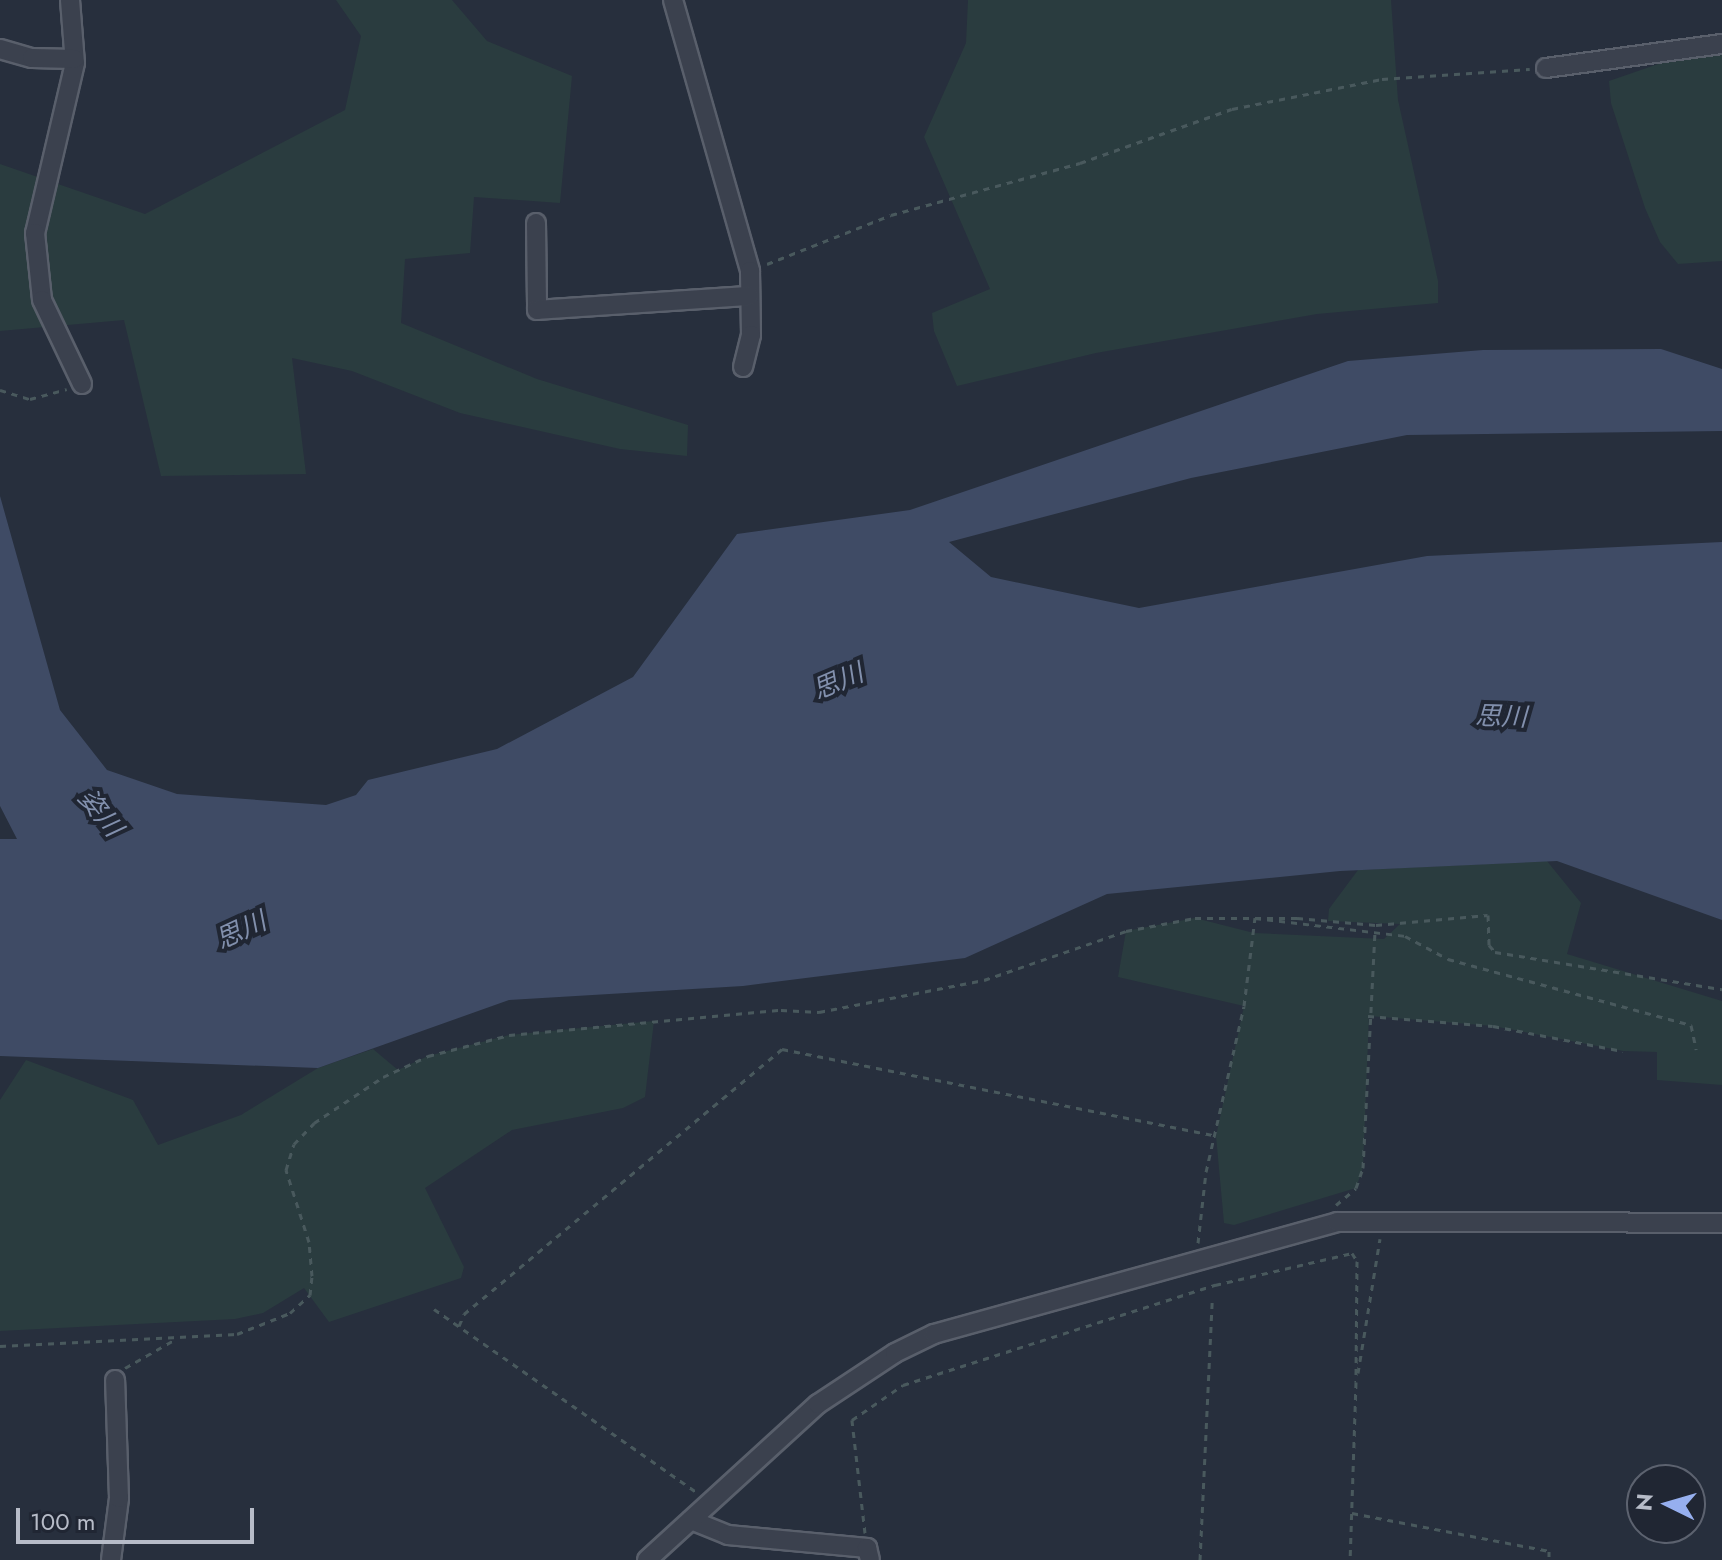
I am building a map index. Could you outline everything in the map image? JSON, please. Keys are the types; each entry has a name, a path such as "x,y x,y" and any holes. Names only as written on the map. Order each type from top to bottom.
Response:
{"street":[{"path":"70,0 74,59 35,233 45,309 82,384"},
{"path":"673,0 750,271 751,335 743,367"},
{"path":"1546,68 1722,44"},
{"path":"0,49 32,58 74,59"},
{"path":"536,223 537,310 750,296"},
{"path":"647,1560 818,1404 895,1353 934,1334 1197,1258 1368,1219 1722,1223"},
{"path":"111,1560 119,1498 115,1380"},
{"path":"691,1520 728,1535 868,1554"}],"path":[{"path":"750,271 891,215 1080,163 1232,109 1382,79 1546,68"},
{"path":"0,390 30,399 82,384"},
{"path":"0,1346 175,1339 259,1328 310,1295 312,1258 286,1170 294,1144 314,1123 383,1077 428,1056 556,1029 781,1010 819,1012 984,980 1160,923 1255,918 1376,925 1488,915 1489,945 1495,952 1722,989"},
{"path":"1255,918 1405,936 1448,959 1691,1025 1696,1049"},
{"path":"1197,1258 1206,1172 1244,1006 1255,918"},
{"path":"1329,1211 1356,1188 1363,1168 1368,1016 1375,934"},
{"path":"1368,1016 1493,1026 1623,1051"},
{"path":"459,1326 464,1314 782,1049 1216,1136"},
{"path":"1356,1382 1382,1248 1368,1219"},
{"path":"868,1554 852,1420 903,1385 1215,1285 1352,1253 1357,1261 1350,1560"},
{"path":"1200,1560 1212,1301"},
{"path":"434,1309 681,1477 709,1504"},
{"path":"115,1380 122,1370 175,1339"},
{"path":"1352,1513 1549,1551 1549,1560"}],"shaded area":[{"path":"336,0 452,0 487,41 572,76 560,203 474,197 470,253 405,259 401,323 537,379 688,425 687,456 620,449 460,413 352,371 292,358 306,474 161,476 124,320 0,331 0,164 145,214 345,110 361,36"},
{"path":"968,0 1391,0 1398,100 1438,281 1438,303 1317,314 1096,353 957,386 934,331 932,313 990,289 924,137 966,43"},
{"path":"1722,42 1722,261 1678,264 1660,242 1645,208 1611,103 1609,81"},
{"path":"1547,861 1581,903 1567,954 1722,1001 1722,1085 1657,1080 1657,1052 1623,1051 1493,1026 1369,1016 1363,1168 1356,1188 1234,1225 1224,1223 1216,1136 1244,1006 1118,977 1126,931 1195,918 1254,933 1384,939 1400,924 1328,921 1329,909 1358,870"},
{"path":"654,1021 645,1097 623,1108 512,1130 425,1188 464,1267 461,1278 329,1322 304,1288 263,1313 235,1319 0,1331 0,1100 26,1060 133,1100 158,1145 241,1115 318,1068 373,1049 398,1070 428,1056 509,1035"}],"water":[{"path":"1661,349 1722,369 1722,431 1407,435 1191,478 949,542 991,577 1139,608 1427,556 1722,542 1722,920 1557,861 1340,871 1107,894 965,958 743,986 509,1000 318,1068 0,1056 0,839 17,839 0,806 0,496 60,710 107,770 177,794 326,805 356,795 368,780 497,749 633,677 737,534 910,510 1348,361 1483,350"}],"water label":[{"name":"思川","path":"838,682"},
{"name":"思川","path":"1501,717"},
{"name":"姿川","path":"100,813"},
{"name":"思川","path":"241,931"}]}
